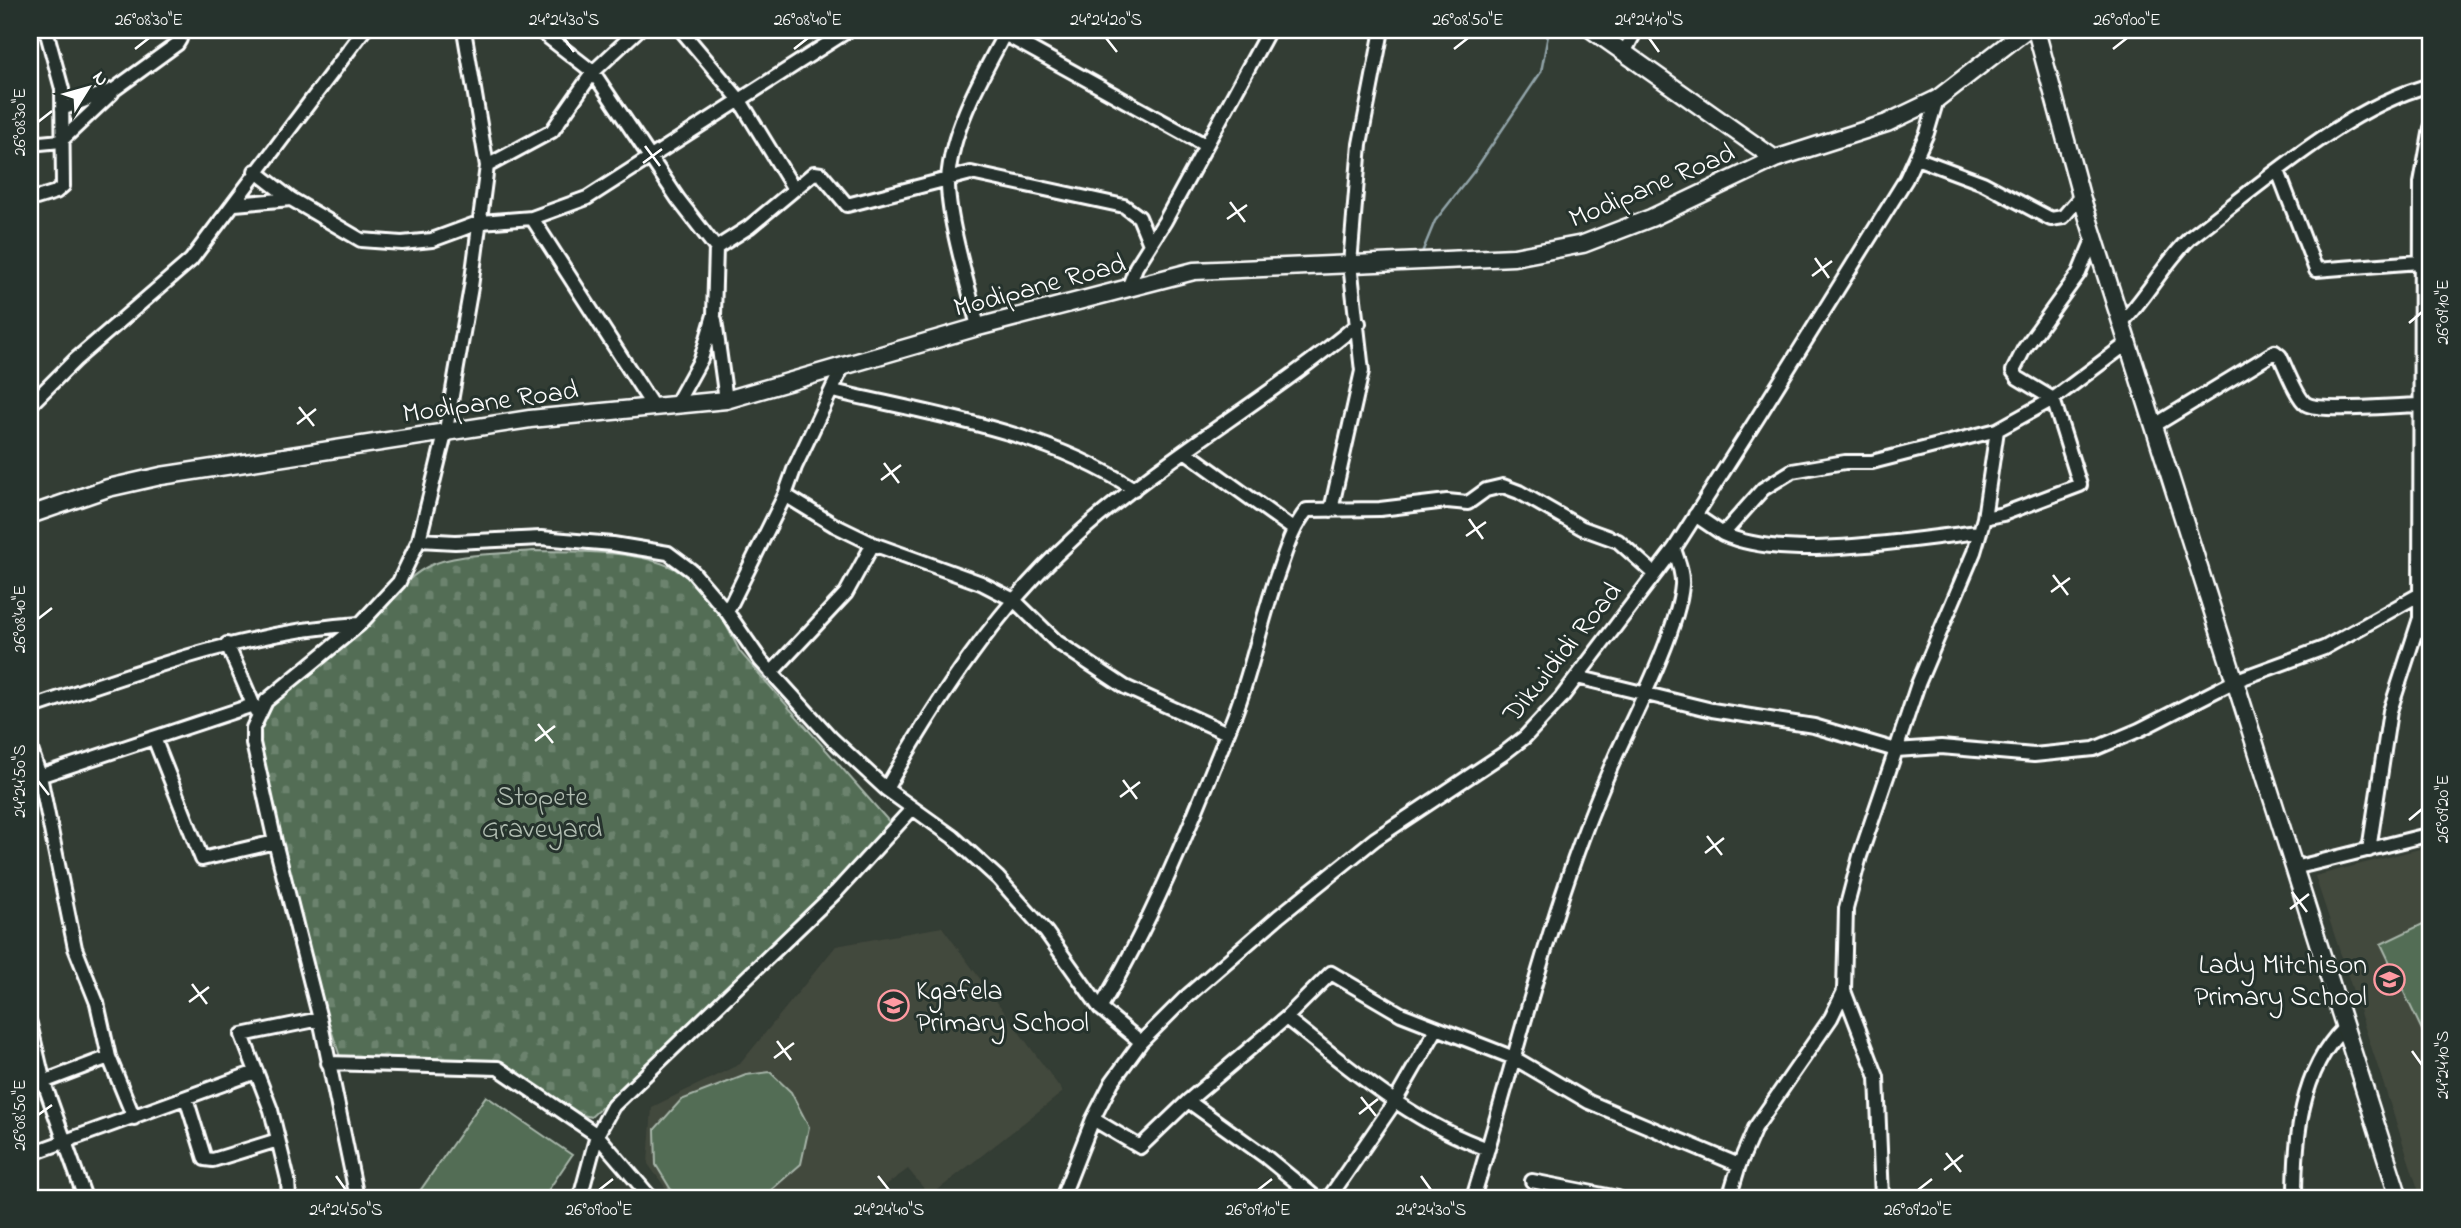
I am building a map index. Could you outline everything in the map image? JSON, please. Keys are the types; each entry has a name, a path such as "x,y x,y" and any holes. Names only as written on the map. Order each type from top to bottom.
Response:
{"main road":[{"path":"1592,30 1775,159"},
{"name":"Modipane Road","path":"30,515 108,488 161,476 446,430 726,400 978,327 1129,286 1212,268 1514,257 1583,244 1651,218 1775,159 1887,123 1937,99 2026,30"},
{"path":"2036,30 2081,196 2237,680 2399,1198"}],"street":[{"path":"30,30 47,30 62,89 61,190 30,200"},
{"path":"30,144 61,141 116,89 177,44 180,39 177,30"},
{"path":"30,405 75,359 191,260 234,204 255,171 364,30"},
{"path":"35,778 154,738 255,709 360,624 399,582 419,540 446,430 481,222 487,166 464,30"},
{"path":"539,30 593,72 678,199 716,247 715,315 726,400"},
{"path":"487,166 552,131 593,72 638,30"},
{"path":"681,30 740,99 794,189"},
{"path":"255,171 291,200 361,240 402,243 432,240 481,222 532,218 587,198 849,30"},
{"path":"1129,286 1150,243 1269,30"},
{"path":"1331,510 1361,386 1359,323 1350,264 1360,144 1382,30"},
{"path":"1624,53 1636,30"},
{"path":"978,327 949,200 948,178 964,115 1000,32 1205,145"},
{"path":"2122,322 2146,298 2176,251 2278,171 2382,101 2431,85"},
{"path":"62,109 116,89"},
{"name":"Dikwididi Road","path":"1062,1198 1093,1119 1112,1082 1140,1042 1278,917 1365,847 1525,737 1577,677 1674,549 1916,158 1937,99"},
{"path":"2369,850 2390,711 2419,625 2426,592 2418,535 2424,402 2419,262 2421,183 2431,128"},
{"path":"1916,158 1983,183 2051,219 2063,217 2081,196"},
{"path":"2278,171 2316,270 2419,262"},
{"path":"716,247 748,227 814,173 821,174 847,205 971,173 1124,206 1139,217 1150,243"},
{"path":"234,204 291,200"},
{"path":"532,218 654,408"},
{"path":"1984,517 2003,514 2080,485 2053,399 2018,378 2014,366 2079,273 2094,237"},
{"path":"675,407 701,359 715,315"},
{"path":"887,789 927,717 1014,600 1076,536 1134,489 1359,323"},
{"path":"1723,534 1763,489 1792,471 1844,462 1872,462 1997,430 2053,399 2129,342"},
{"path":"2155,425 2275,352 2280,356 2302,400 2309,405 2344,408 2424,402"},
{"path":"727,612 785,495 795,467 842,368"},
{"path":"833,391 928,412 1054,448 1091,464 1134,489"},
{"path":"1882,1198 1877,1077 1844,991 1846,909 1860,856 1918,684 1980,532 1997,430"},
{"path":"1186,452 1293,529"},
{"path":"1100,1008 1159,896 1227,733 1293,529 1307,510 1380,509 1447,501 1468,503 1486,490 1503,486 1519,492 1581,528 1610,536 1655,574"},
{"path":"785,495 873,544 970,578 1014,600 1057,642 1113,680 1227,733"},
{"path":"1695,515 1723,534 1758,545 1830,547 1980,532"},
{"path":"419,540 455,542 541,538 613,544 668,554 692,572 727,612 771,673 831,738 887,789 953,836 998,878 1046,932 1100,1008 1140,1042"},
{"path":"771,673 846,593 873,544"},
{"path":"1473,1198 1514,1058 1530,992 1578,844 1592,805 1644,695 1678,607 1682,586 1674,549"},
{"path":"1577,677 1712,710 1814,726 1896,750 1941,747 2034,755 2094,749 2139,730 2237,680 2324,649 2426,592"},
{"path":"30,708 227,644 307,628 360,624"},
{"path":"2419,625 2431,640"},
{"path":"227,644 255,709 253,743 320,1018 357,1198"},
{"path":"154,738 202,859 275,842"},
{"path":"30,747 75,948 97,1003 109,1057 134,1118"},
{"path":"580,1198 597,1135 612,1106 827,900 912,808"},
{"path":"2294,868 2431,834"},
{"path":"1093,1119 1139,1147 1188,1101 1286,1018 1331,973 1436,1030 1514,1058 1589,1102 1739,1165"},
{"path":"1729,1198 1739,1165 1769,1104 1831,1018 1844,991"},
{"path":"289,1198 288,1180 278,1140 242,1035 320,1018"},
{"path":"1286,1018 1394,1103 1441,1131 1488,1149"},
{"path":"30,1024 44,1083 85,1198"},
{"path":"2295,1198 2297,1140 2311,1083 2327,1045 2344,1028"},
{"path":"1329,1198 1394,1103 1436,1030"},
{"path":"30,1087 109,1057"},
{"path":"328,1063 498,1068 597,1135 651,1198"},
{"path":"30,1154 256,1072"},
{"path":"186,1098 205,1159 213,1160 278,1140"},
{"path":"1188,1101 1266,1157 1316,1198"},
{"path":"1532,1181 1618,1198"},
{"path":"1030,1198 1039,1198"}],"shaded area":[{"name":"Lady Mitchison Primary School","path":"2431,846 2431,1198 2421,1198 2315,876"},
{"name":"Kgafela Primary School","path":"942,927 1063,1092 930,1196 908,1169 868,1198 673,1198 648,1164 652,1107 740,1064 836,946"}],"green space":[{"name":"Stopete Graveyard","path":"533,551 633,556 653,560 687,576 711,601 740,652 892,825 685,1031 591,1117 570,1112 494,1063 341,1060 307,955 256,733 262,718 284,691 354,637 416,574 450,559"},
{"path":"2431,920 2431,1049 2381,944"},
{"path":"770,1072 791,1092 809,1127 801,1164 762,1198 676,1198 656,1165 655,1129 681,1100 746,1075"},
{"path":"486,1096 572,1155 543,1198 415,1198"}],"waterway":[{"path":"1421,255 1435,221 1475,170 1541,72 1549,30"}],"place":[{"name":"Lady Mitchison Primary School","path":"2390,979"},
{"name":"Kgafela Primary School","path":"893,1005"}]}
